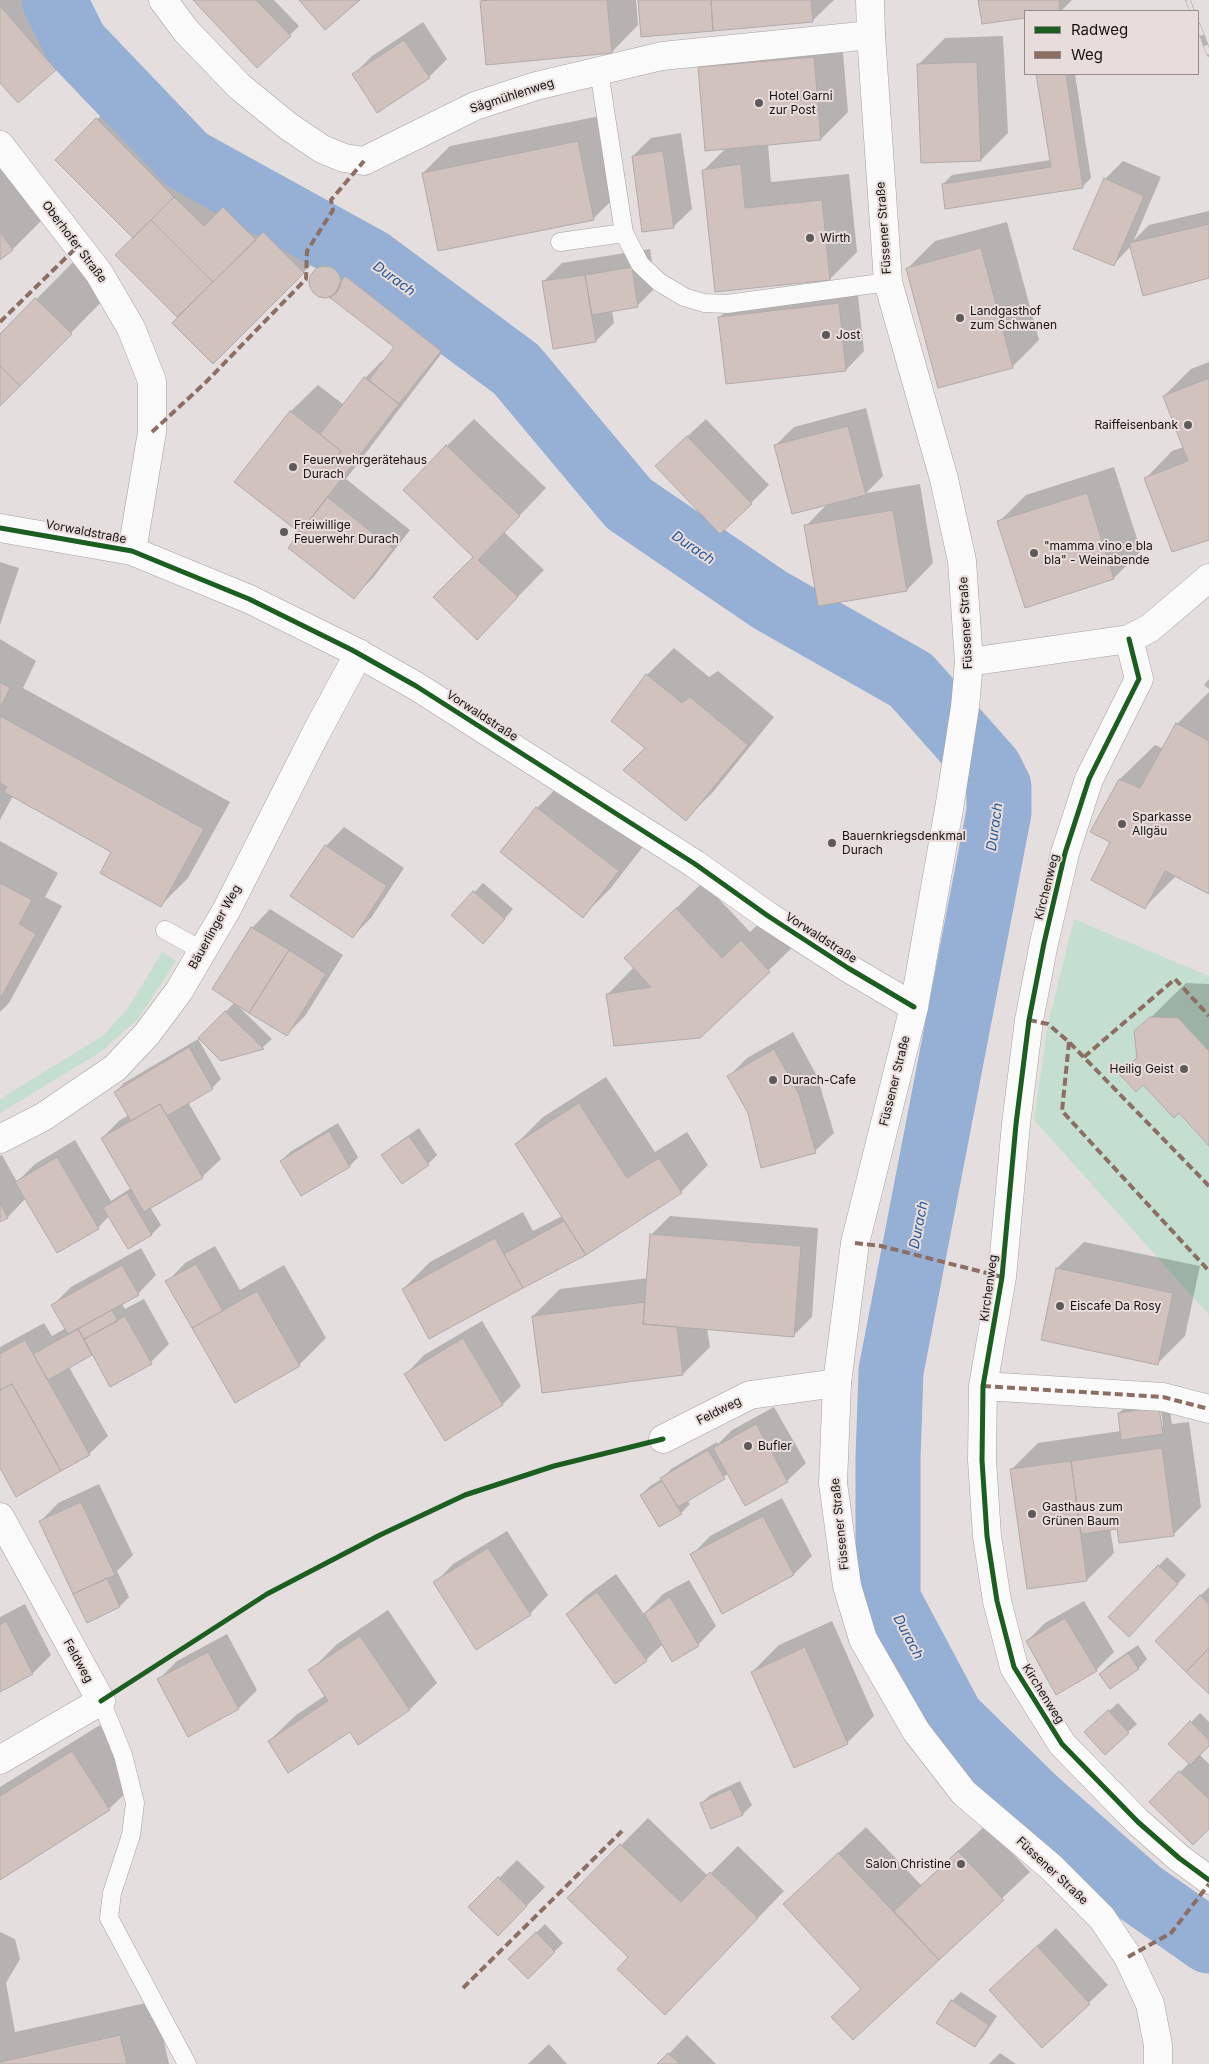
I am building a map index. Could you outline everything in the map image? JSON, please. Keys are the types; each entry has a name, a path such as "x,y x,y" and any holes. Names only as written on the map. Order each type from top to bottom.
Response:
{"street":[{"name":"Sägmühlenweg","path":"163,0 186,31 240,87 315,144 344,158 364,161 475,106 536,86 662,56 871,35"},
{"name":"Füssener Straße","path":"870,0 888,282 944,479 962,561 969,662 965,707 914,1006 855,1242 837,1383 833,1483 847,1586 863,1639 916,1731 964,1793 1051,1867 1102,1918 1128,1957 1150,2004 1158,2044 1158,2064"},
{"name":"Oberhofer Straße","path":"0,145 99,273 131,328 152,380 152,432 132,551"},
{"name":"Vorwaldstraße","path":"0,528 132,551 249,599 359,653 433,696 695,864 768,916 848,968 914,1006"},
{"path":"969,662 1129,639 1150,628 1208,582"},
{"name":"Kirchenweg","path":"1129,639 1139,679 1089,779 1065,853 1044,943 1027,1039 1016,1124 1002,1277 983,1386 982,1460 987,1536 997,1601 1014,1666 1062,1744 1138,1822 1179,1858 1209,1880"},
{"name":"Bäuerlinger Weg","path":"0,1139 43,1117 115,1068 147,1034 179,991 227,909 316,733 359,653"},
{"name":"Feldweg","path":"663,1439 750,1395 837,1383"},
{"path":"983,1386 1163,1397 1209,1409"},
{"name":"Feldweg","path":"0,1518 101,1701"},
{"path":"0,1760 101,1701"}],"lane":[{"path":"599,71 624,233 640,264 659,282 684,298 727,304 888,282"},
{"path":"560,242 624,233"},
{"path":"165,930 203,951"},
{"path":"101,1701 123,1755 135,1803 131,1835 112,1893 109,1918 187,2064"}],"green space":[{"path":"1074,919 1209,976 1209,1051 1178,1018 1150,1017 1134,1031 1137,1058 1119,1074 1135,1092 1143,1085 1173,1117 1179,1113 1209,1146 1209,1315 1034,1120 1048,1024"},
{"path":"162,952 176,961 138,1019 102,1051 0,1113 0,1099 104,1035 128,1008"}],"building":[{"path":"193,0 256,0 291,36 257,68"},
{"path":"299,0 360,0 325,30"},
{"path":"607,0 612,53 486,65 480,1"},
{"path":"638,0 711,0 713,31 641,37"},
{"path":"711,0 811,0 813,22 713,31"},
{"path":"978,0 1059,0 1060,10 1024,10 1024,18 982,24"},
{"path":"0,6 56,70 18,103 0,83"},
{"path":"404,40 430,78 377,113 352,74"},
{"path":"814,57 821,140 705,151 698,67"},
{"path":"977,62 981,161 921,163 917,64"},
{"path":"1036,75 1066,75 1083,188 945,209 942,184 1051,167"},
{"path":"96,118 174,197 133,238 55,160"},
{"path":"578,141 594,220 438,251 422,173"},
{"path":"663,151 674,228 642,232 632,156"},
{"path":"741,164 745,208 822,200 830,280 715,292 702,170"},
{"path":"1104,178 1144,196 1114,266 1073,249"},
{"path":"174,197 204,226 223,207 256,240 213,282 151,220"},
{"path":"151,220 213,282 177,317 115,255"},
{"path":"1209,224 1209,278 1143,296 1129,243"},
{"path":"0,232 13,250 0,260"},
{"path":"263,232 304,273 213,364 172,323"},
{"name":"Landgasthof zum Schwanen","path":"981,248 1013,368 938,388 906,268"},
{"path":"325,266 336,271 341,282 336,293 325,298 314,293 309,282 314,271"},
{"path":"632,267 638,307 592,315 585,275"},
{"path":"585,275 596,342 553,349 542,281"},
{"path":"345,276 441,351 399,404 369,380 394,347 329,297 336,292"},
{"path":"35,298 72,334 20,386 0,366 0,334"},
{"path":"839,303 846,371 726,384 718,317"},
{"path":"0,366 20,386 0,406"},
{"path":"364,377 399,404 346,473 333,462 341,451 320,434"},
{"path":"1209,378 1209,540 1172,552 1144,478 1188,461 1163,396"},
{"name":"Feuerwehrgerätehaus Durach","path":"290,411 341,451 333,462 346,473 300,533 234,482"},
{"path":"848,426 866,495 792,514 774,445"},
{"path":"687,436 752,504 720,534 655,466"},
{"path":"446,445 520,516 478,560 518,597 477,640 433,597 473,557 403,490"},
{"path":"1087,493 1114,579 1025,608 997,521"},
{"name":"Feuerwehrgerätehaus Durach","path":"327,497 393,549 354,599 288,548"},
{"path":"893,510 907,591 818,606 804,525"},
{"path":"646,674 682,703 690,697 748,745 686,821 623,770 645,748 611,721"},
{"path":"0,682 10,688 0,708"},
{"path":"0,716 204,829 161,907 100,873 111,852 4,792 7,787 0,783"},
{"path":"1176,723 1209,741 1209,894 1165,871 1145,909 1091,880 1110,842 1090,832 1119,779 1140,788"},
{"path":"536,807 619,871 583,918 500,852"},
{"path":"325,845 387,886 353,938 290,896"},
{"path":"0,883 32,900 19,924 36,934 0,999"},
{"path":"473,891 505,919 483,944 451,915"},
{"path":"676,908 722,958 741,940 770,972 700,1038 614,1046 606,994 651,987 624,958"},
{"path":"251,927 289,950 249,1013 212,989"},
{"path":"289,950 326,974 287,1036 249,1013"},
{"path":"225,1011 264,1049 221,1061 198,1038"},
{"path":"1150,1017 1178,1018 1209,1051 1209,1146 1179,1113 1174,1118 1143,1085 1136,1092 1119,1074 1137,1058 1134,1031"},
{"path":"189,1047 213,1089 167,1116 160,1104 131,1121 114,1092"},
{"path":"774,1049 799,1094 816,1153 761,1168 748,1113 727,1076"},
{"path":"579,1103 627,1178 659,1158 682,1193 586,1255 515,1144"},
{"path":"160,1104 203,1178 144,1212 101,1138"},
{"path":"329,1131 350,1167 301,1196 280,1161"},
{"path":"409,1136 429,1165 402,1184 381,1155"},
{"path":"57,1157 99,1229 57,1253 15,1182"},
{"path":"127,1193 152,1235 128,1249 103,1208"},
{"path":"0,1203 8,1218 0,1222"},
{"path":"564,1221 586,1255 523,1288 504,1254"},
{"path":"650,1234 801,1246 794,1337 643,1324"},
{"path":"495,1238 523,1288 429,1339 402,1289"},
{"path":"196,1264 223,1311 192,1328 165,1281"},
{"path":"122,1265 139,1295 68,1334 51,1305"},
{"path":"1056,1268 1173,1293 1158,1365 1041,1340"},
{"path":"257,1291 300,1366 235,1403 192,1328"},
{"path":"645,1302 643,1324 677,1327 683,1375 542,1393 532,1316"},
{"path":"112,1310 118,1321 84,1339 78,1329"},
{"path":"125,1316 152,1364 110,1387 84,1339"},
{"path":"78,1329 92,1355 48,1380 33,1354"},
{"path":"463,1338 503,1405 445,1441 404,1374"},
{"path":"25,1340 90,1455 61,1471 12,1384 0,1390 0,1354"},
{"path":"12,1384 61,1471 16,1497 0,1468 0,1390"},
{"path":"1159,1407 1163,1434 1121,1440 1118,1413"},
{"path":"756,1424 788,1482 745,1506 713,1448"},
{"path":"1162,1448 1174,1536 1119,1543 1117,1529 1081,1534 1071,1461"},
{"path":"708,1450 725,1479 678,1507 660,1478"},
{"path":"1071,1461 1087,1581 1027,1589 1010,1469"},
{"path":"662,1481 682,1514 659,1527 640,1495"},
{"path":"81,1502 115,1575 73,1594 39,1521"},
{"path":"763,1516 794,1575 722,1614 690,1554"},
{"path":"488,1548 531,1615 476,1650 433,1582"},
{"path":"1158,1565 1178,1584 1129,1637 1108,1617"},
{"path":"107,1578 120,1607 87,1623 73,1594"},
{"path":"597,1592 647,1661 615,1684 566,1614"},
{"path":"1200,1595 1209,1604 1209,1648 1186,1672 1155,1641"},
{"path":"670,1597 699,1646 672,1662 644,1613"},
{"path":"1065,1618 1097,1671 1056,1695 1026,1641"},
{"path":"6,1621 33,1674 0,1692 0,1625"},
{"path":"360,1636 410,1710 358,1745 350,1732 288,1773 268,1741 328,1701 308,1670"},
{"path":"805,1647 848,1744 794,1768 751,1672"},
{"path":"1209,1648 1209,1694 1186,1672"},
{"path":"208,1652 239,1709 188,1737 157,1679"},
{"path":"1128,1653 1139,1669 1110,1689 1099,1674"},
{"path":"1108,1710 1129,1733 1105,1755 1084,1732"},
{"path":"1190,1721 1209,1740 1209,1746 1190,1765 1168,1744"},
{"path":"72,1751 110,1810 0,1880 0,1796"},
{"path":"1179,1771 1209,1799 1209,1829 1193,1845 1149,1802"},
{"path":"731,1789 743,1815 711,1829 700,1803"},
{"path":"620,1844 681,1902 710,1872 758,1918 665,2015 617,1969 628,1957 567,1898"},
{"path":"958,1851 1004,1900 939,1960 894,1911"},
{"path":"838,1853 939,1960 853,2040 831,2017 861,1989 783,1904"},
{"path":"498,1877 527,1906 498,1936 468,1907"},
{"path":"536,1932 555,1952 528,1979 508,1959"},
{"path":"1037,1946 1090,2004 1042,2048 989,1990"},
{"path":"951,2000 989,2025 975,2047 936,2023"},
{"path":"120,2035 127,2064 0,2064 0,2062"},
{"path":"668,2053 680,2064 657,2064"}],"waterway":[{"name":"Durach","path":"54,0 76,44 187,160 370,261 516,369 629,504 770,600 911,680 990,769 999,787 999,812 891,1371 888,1459 888,1599 952,1719 1038,1803 1139,1892 1209,1941"}],"railway":[{"path":"1188,0 1192,10"},
{"path":"1199,28 1209,54"}],"marked path":[{"path":"152,432 205,383 306,279 307,251 333,210 331,200 364,161"},
{"path":"0,322 78,246"},
{"path":"1084,1057 1175,979 1209,1016"},
{"path":"1029,1020 1048,1024 1069,1042 1209,1186"},
{"path":"1069,1042 1062,1111 1209,1271"},
{"path":"855,1243 881,1246 1002,1277"},
{"path":"983,1386 1163,1397 1209,1409"},
{"path":"463,1988 622,1831"},
{"path":"1128,1957 1171,1933 1209,1884"}],"cycle path":[{"path":"0,528 132,551 249,599 352,650 416,686 695,864 768,916 848,968 914,1007"},
{"path":"1129,639 1139,679 1089,779 1065,853 1044,943 1029,1020 1016,1124 1002,1277 983,1386 982,1460 987,1536 997,1601 1014,1667 1062,1744 1138,1822 1179,1858 1209,1880"},
{"path":"101,1701 267,1594 380,1535 465,1495 554,1466 663,1439"}],"place":[{"name":"Hotel Garni zur Post","path":"759,103"},
{"name":"Wirth","path":"810,238"},
{"name":"Landgasthof zum Schwanen","path":"960,318"},
{"name":"Jost","path":"826,335"},
{"name":"Raiffeisenbank","path":"1188,425"},
{"name":"Feuerwehrgerätehaus Durach","path":"293,467"},
{"name":"Freiwillige Feuerwehr Durach","path":"284,532"},
{"name":"\"mamma vino e bla bla\" - Weinabende","path":"1034,553"},
{"name":"Sparkasse Allgäu","path":"1122,824"},
{"name":"Bauernkriegsdenkmal Durach","path":"832,843"},
{"name":"Heilig Geist","path":"1184,1069"},
{"name":"Durach-Cafe","path":"773,1080"},
{"name":"Eiscafe Da Rosy","path":"1060,1306"},
{"name":"Bufler","path":"748,1446"},
{"name":"Gasthaus zum Grünen Baum","path":"1032,1514"},
{"name":"Salon Christine","path":"961,1864"}]}
